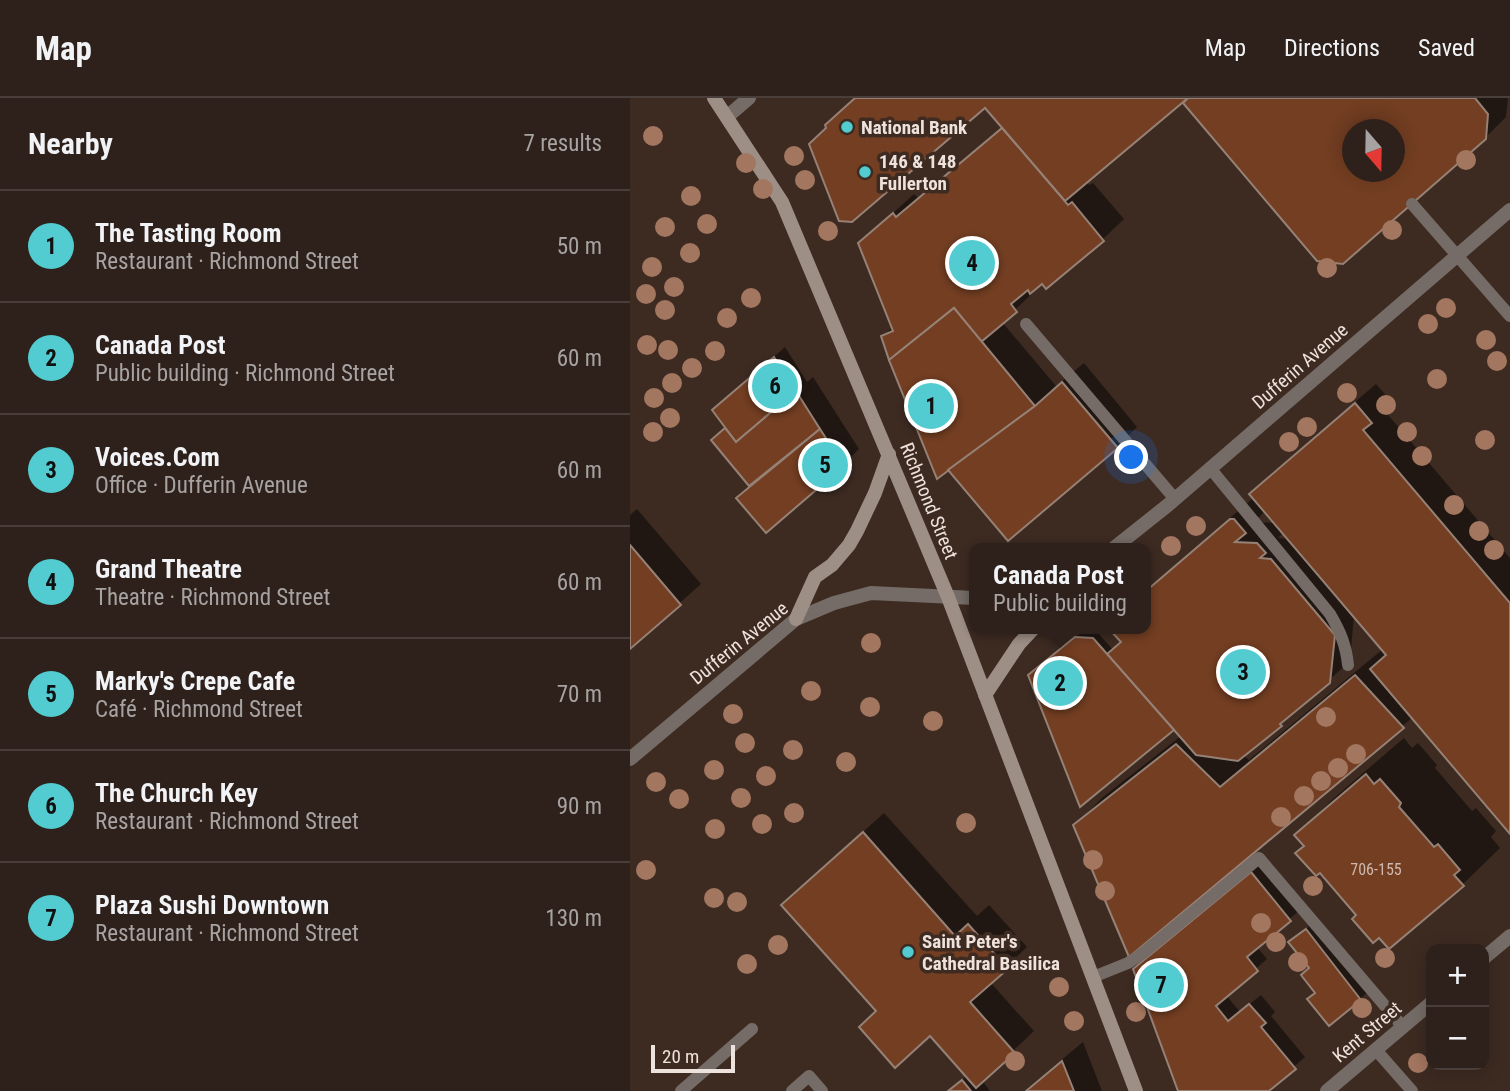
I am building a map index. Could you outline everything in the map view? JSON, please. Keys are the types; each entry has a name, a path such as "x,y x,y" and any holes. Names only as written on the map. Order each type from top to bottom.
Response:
{"main road":[{"name":"Richmond Street","path":"714,98 782,202 948,597 1136,1091"},
{"path":"796,619 815,577 832,565 849,545 875,493 889,454"},
{"path":"985,695 1028,634"}],"street":[{"path":"728,116 749,98"},
{"name":"Dufferin Avenue","path":"1120,543 1175,499 1510,210"},
{"name":"Dufferin Avenue","path":"630,759 796,619 834,603 870,593 969,598"},
{"path":"1489,954 1510,936"},
{"name":"Kent Street","path":"1327,1091 1426,1007"}],"lane":[{"path":"1412,204 1510,316"},
{"path":"1026,324 1175,499"},
{"path":"1210,468 1330,614 1346,647 1348,665"},
{"path":"1093,977 1128,963 1143,953 1259,858 1403,1027"},
{"path":"681,1091 752,1029"},
{"path":"1376,1050 1412,1091"},
{"path":"792,1091 809,1076 822,1091"}],"building":[{"name":"146 & 148 Fullerton","path":"855,98 1188,98 1065,201 985,108 852,222 839,221 809,144 826,128 825,125"},
{"path":"1188,98 1475,98 1488,114 1486,139 1343,264 1317,261 1183,103"},
{"path":"1002,128 1068,205 1072,202 1104,241 1046,289 1042,284 1030,294 1028,290 1011,304 1017,312 981,342 954,308 889,360 881,336 893,331 858,243 893,213 896,217"},
{"path":"954,308 1035,406 937,479 889,360"},
{"path":"774,357 796,391 736,442 712,410"},
{"path":"1062,382 1118,448 1008,541 948,470 1035,406"},
{"path":"796,391 820,429 749,486 711,440 725,428 736,442"},
{"path":"1355,403 1372,423 1363,430 1510,603 1510,834 1370,669 1386,655 1249,494"},
{"path":"820,429 844,466 766,533 736,498"},
{"path":"1230,519 1234,519 1246,533 1235,542 1257,543 1266,553 1260,558 1271,559 1335,635 1330,683 1238,761 1196,755 1107,654 1121,642 1114,634 1151,634 1151,587"},
{"path":"630,545 681,605 630,649"},
{"path":"1075,637 1093,638 1174,730 1080,807 1028,675"},
{"path":"1355,675 1404,728 1129,957 1073,825 1176,744 1220,787"},
{"path":"1366,774 1374,784 1380,779 1401,803 1399,807 1434,847 1438,844 1460,870 1454,875 1464,886 1389,949 1379,938 1373,943 1352,919 1356,915 1320,873 1316,876 1295,853 1304,846 1294,835"},
{"name":"Saint Peter's Cathedral Basilica","path":"863,832 955,936 968,924 1008,969 970,1002 1015,1053 976,1088 930,1036 895,1068 859,1027 876,1011 781,905"},
{"path":"1251,872 1291,921 1247,957 1258,971 1216,1006 1228,1021 1249,1004 1266,1023 1261,1027 1296,1069 1269,1091 1178,1091 1133,969"},
{"path":"1306,929 1361,1000 1329,1026 1307,999 1315,993 1301,975 1309,968 1288,942"},
{"path":"1062,1061 1074,1091 1026,1091"},
{"path":"962,1080 971,1091 948,1091"}],"place":[{"name":"National Bank","path":"847,127"},
{"name":"146 & 148 Fullerton","path":"865,172"},
{"name":"Grand Theatre","path":"972,263"},
{"name":"The Church Key","path":"775,386"},
{"name":"The Tasting Room","path":"931,406"},
{"name":"Marky's Crepe Cafe","path":"825,465"},
{"name":"Voices.Com","path":"1243,672"},
{"name":"Canada Post","path":"1060,683"},
{"name":"Saint Peter's Cathedral Basilica","path":"908,952"},
{"name":"Plaza Sushi Downtown","path":"1161,985"}]}
